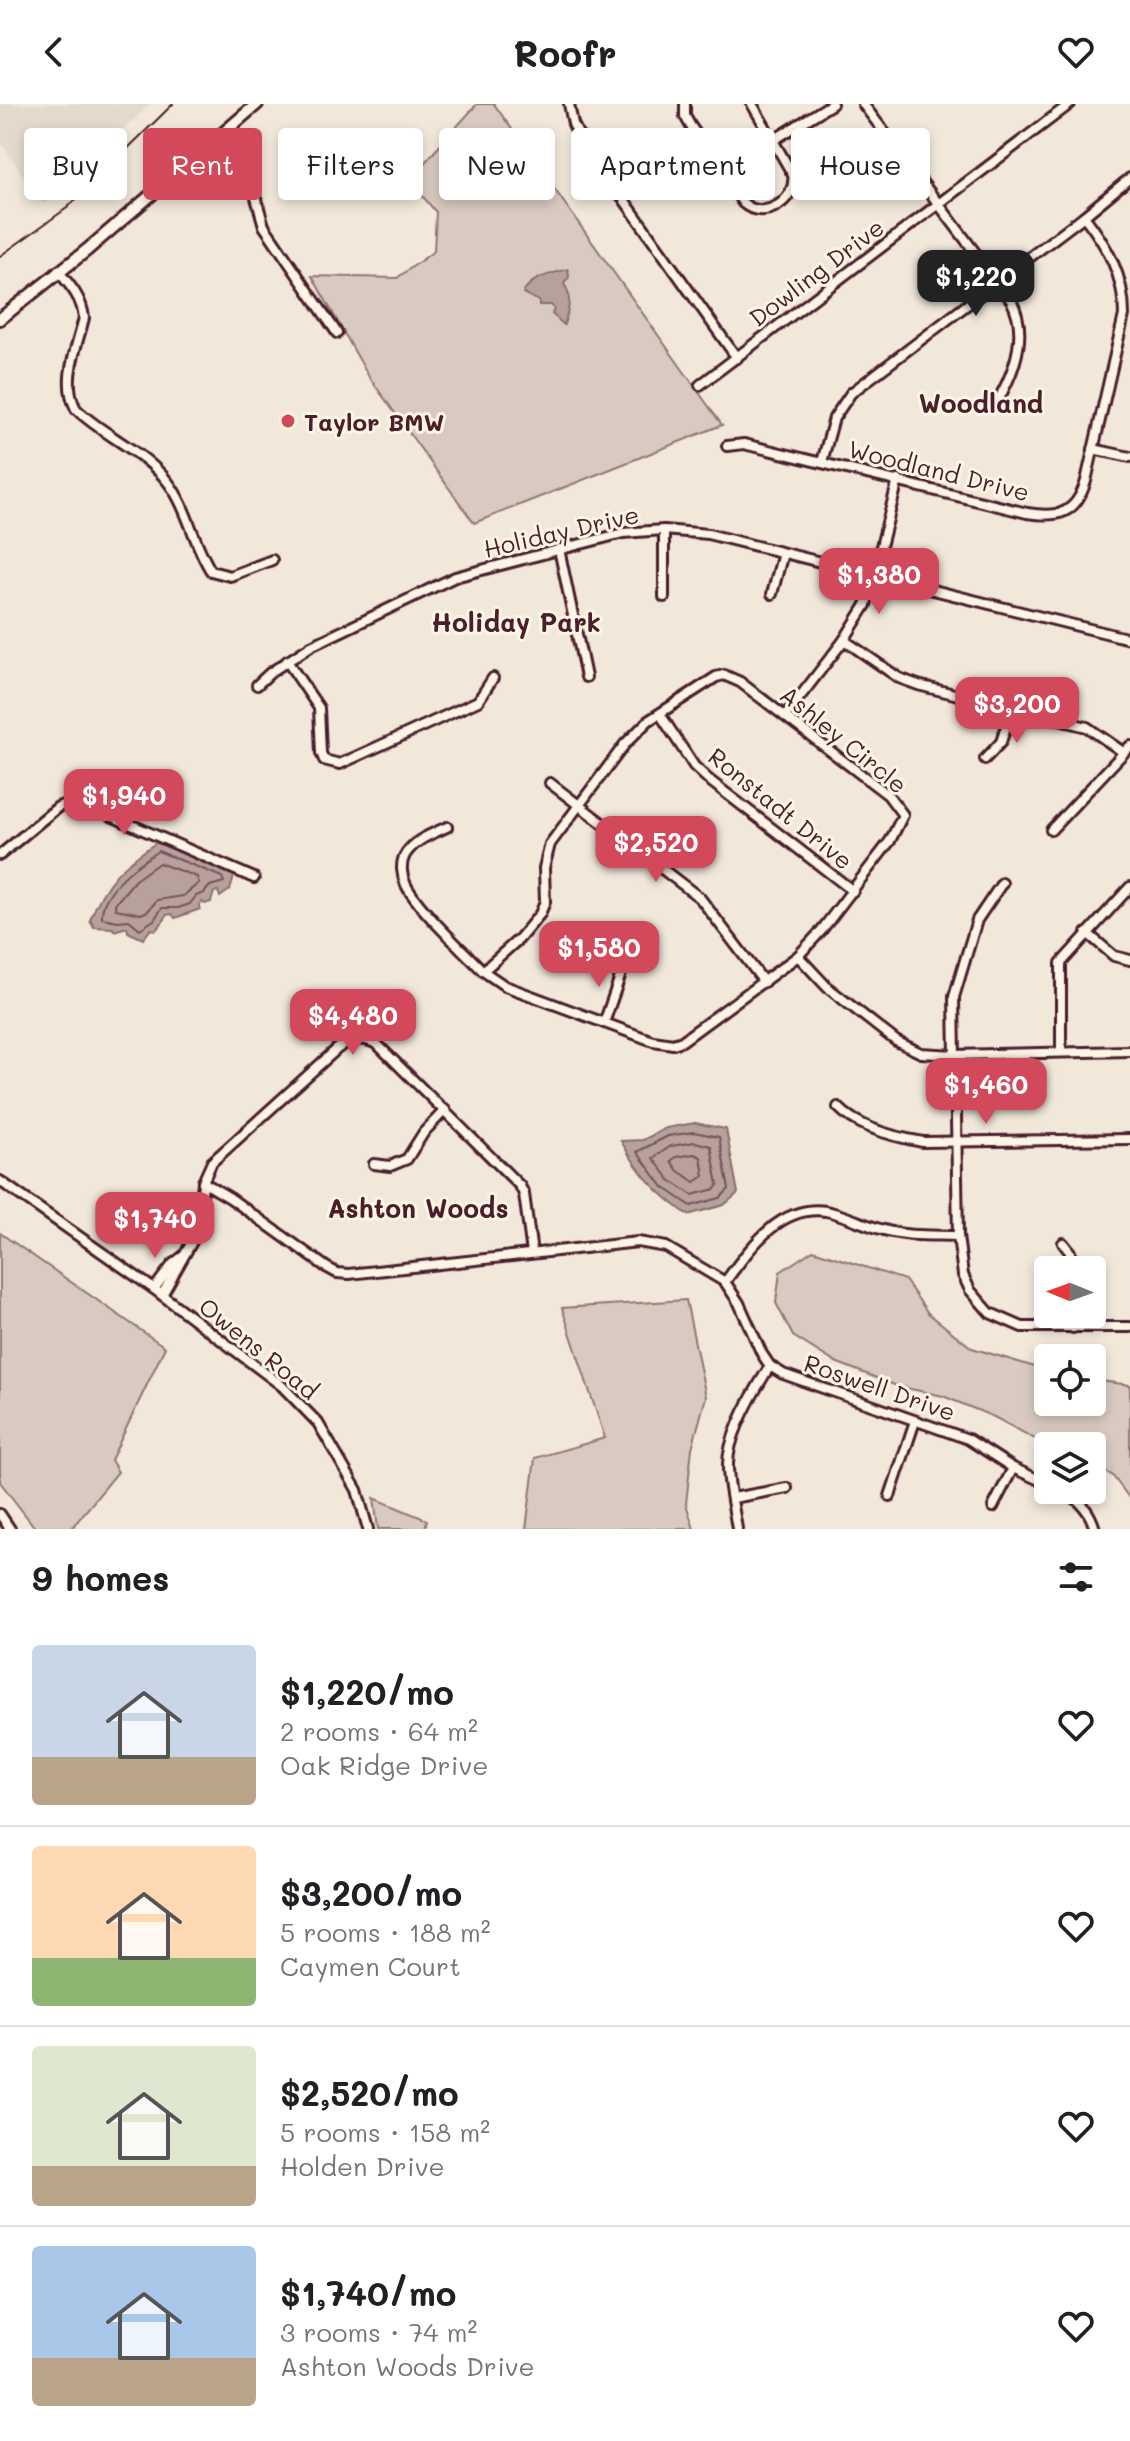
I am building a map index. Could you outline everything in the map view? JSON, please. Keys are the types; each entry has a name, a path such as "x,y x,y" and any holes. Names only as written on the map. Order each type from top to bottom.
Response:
{"main road":[{"path":"229,128 257,104"},
{"path":"0,319 145,200"}],"street":[{"path":"569,104 575,128"},
{"path":"685,104 685,116 692,128"},
{"path":"752,104 765,128"},
{"path":"775,139 832,104"},
{"path":"863,104 1019,313 1021,328 1009,382 997,402"},
{"name":"Dowling Drive","path":"700,385 1070,104"},
{"path":"741,200 749,208 764,211 785,199 794,184 793,175 775,146"},
{"path":"822,462 834,418 851,393 1130,178"},
{"path":"257,200 264,226 337,333"},
{"path":"624,200 737,358"},
{"name":"Woodland Drive","path":"727,446 744,444 1027,513 1056,515 1068,511 1082,494 1121,334 1124,297 1106,246 1084,216"},
{"path":"58,271 83,307 84,318 69,386 70,398 76,409 152,464 169,483 211,571 230,576 272,560"},
{"path":"1093,449 1130,457"},
{"path":"785,716 844,640 866,605 898,480"},
{"path":"664,530 664,597"},
{"name":"Holiday Drive","path":"257,685 311,646 455,577 623,533 664,530 708,534 1130,639"},
{"path":"559,549 586,677"},
{"path":"772,594 783,553"},
{"path":"844,640 899,678 1087,727 1127,749 1051,830"},
{"path":"287,661 319,708 324,760 340,764 478,701 493,678"},
{"name":"Ashley Circle","path":"447,827 414,845 402,864 403,874 416,898 483,971 505,986 653,1041 673,1044 682,1041 798,956 853,891 897,831 903,815 888,795 740,682 724,675 708,682 636,731 550,844 544,868 545,902 540,914 520,938 483,971"},
{"path":"985,759 1001,742 1012,709"},
{"name":"Ronstadt Drive","path":"660,714 694,766 709,780 853,891"},
{"path":"550,783 700,898 764,982"},
{"path":"0,855 58,807 68,803 81,804 254,878"},
{"path":"1002,883 977,920 958,975 954,997 958,1236 963,1275 970,1290 990,1313 1022,1327 1034,1327"},
{"path":"1061,1052 1059,970 1065,957 1130,887"},
{"path":"1087,933 1114,956 1130,960"},
{"path":"798,956 827,987 896,1041 921,1053 1130,1051"},
{"path":"604,1023 624,965"},
{"path":"158,1292 173,1264 182,1257 198,1231 203,1182 212,1162 347,1042 358,1039 377,1044 520,1186 524,1194 532,1253"},
{"path":"838,1107 849,1118 906,1139 956,1142 1130,1139"},
{"path":"374,1164 390,1166 407,1159 424,1132 445,1110"},
{"name":"Owens Road","path":"0,1181 158,1292 282,1386 318,1423 357,1490 368,1529"},
{"name":"Roswell Drive","path":"203,1182 337,1273 363,1273 638,1242 666,1247 725,1282 739,1303 755,1342 770,1366 800,1381 968,1439 1034,1478"},
{"path":"725,1282 763,1234 781,1221 811,1210 841,1215 899,1234 958,1236"},
{"path":"1063,1243 1070,1256"},
{"path":"1106,1327 1130,1327"},
{"path":"737,1529 728,1466 733,1438 770,1366"},
{"path":"890,1496 915,1421"},
{"path":"993,1507 1013,1468"},
{"path":"733,1498 787,1488"},
{"path":"1081,1504 1095,1529"},
{"path":"0,1514 10,1529"}],"shaded area":[{"path":"0,104 150,104 125,128 24,128 24,177 0,141"},
{"path":"477,104 494,104 511,128 456,128"},
{"path":"439,146 439,200 555,200 555,190 722,425 474,523 369,377 312,276 397,278 434,251 436,212 423,197 423,164"},
{"path":"0,1233 165,1347 111,1460 118,1472 71,1529 36,1529 0,1482"},
{"path":"813,1250 905,1280 928,1313 972,1348 1034,1367 1034,1416 1106,1416 1106,1382 1130,1385 1130,1499 1112,1475 1106,1472 1106,1432 1034,1432 1034,1438 994,1417 943,1396 897,1386 833,1361 793,1336 776,1303 780,1272"},
{"path":"686,1300 706,1397 692,1448 686,1504 694,1529 526,1529 535,1458 605,1438 562,1308"},
{"path":"374,1498 427,1520 425,1529 378,1529"}],"water":[{"path":"568,269 569,277 564,284 569,304 564,325 552,314 554,309 551,305 539,305 539,301 523,293 536,280"},
{"path":"157,842 235,873 230,890 220,897 218,891 214,892 211,902 202,902 200,909 175,918 172,914 166,915 156,930 151,929 143,939 128,932 127,927 114,931 113,928 94,927 90,920 109,884 125,866"},
{"path":"695,1123 726,1129 738,1193 724,1205 688,1215 650,1182 621,1141 643,1140 666,1128"}],"railway":[{"path":"0,256 67,208 173,104"}],"place":[{"name":"Taylor BMW","path":"288,421"}],"district":[{"name":"Woodland","path":"981,403"},
{"name":"Holiday Park","path":"516,622"},
{"name":"Ashton Woods","path":"418,1208"}]}
